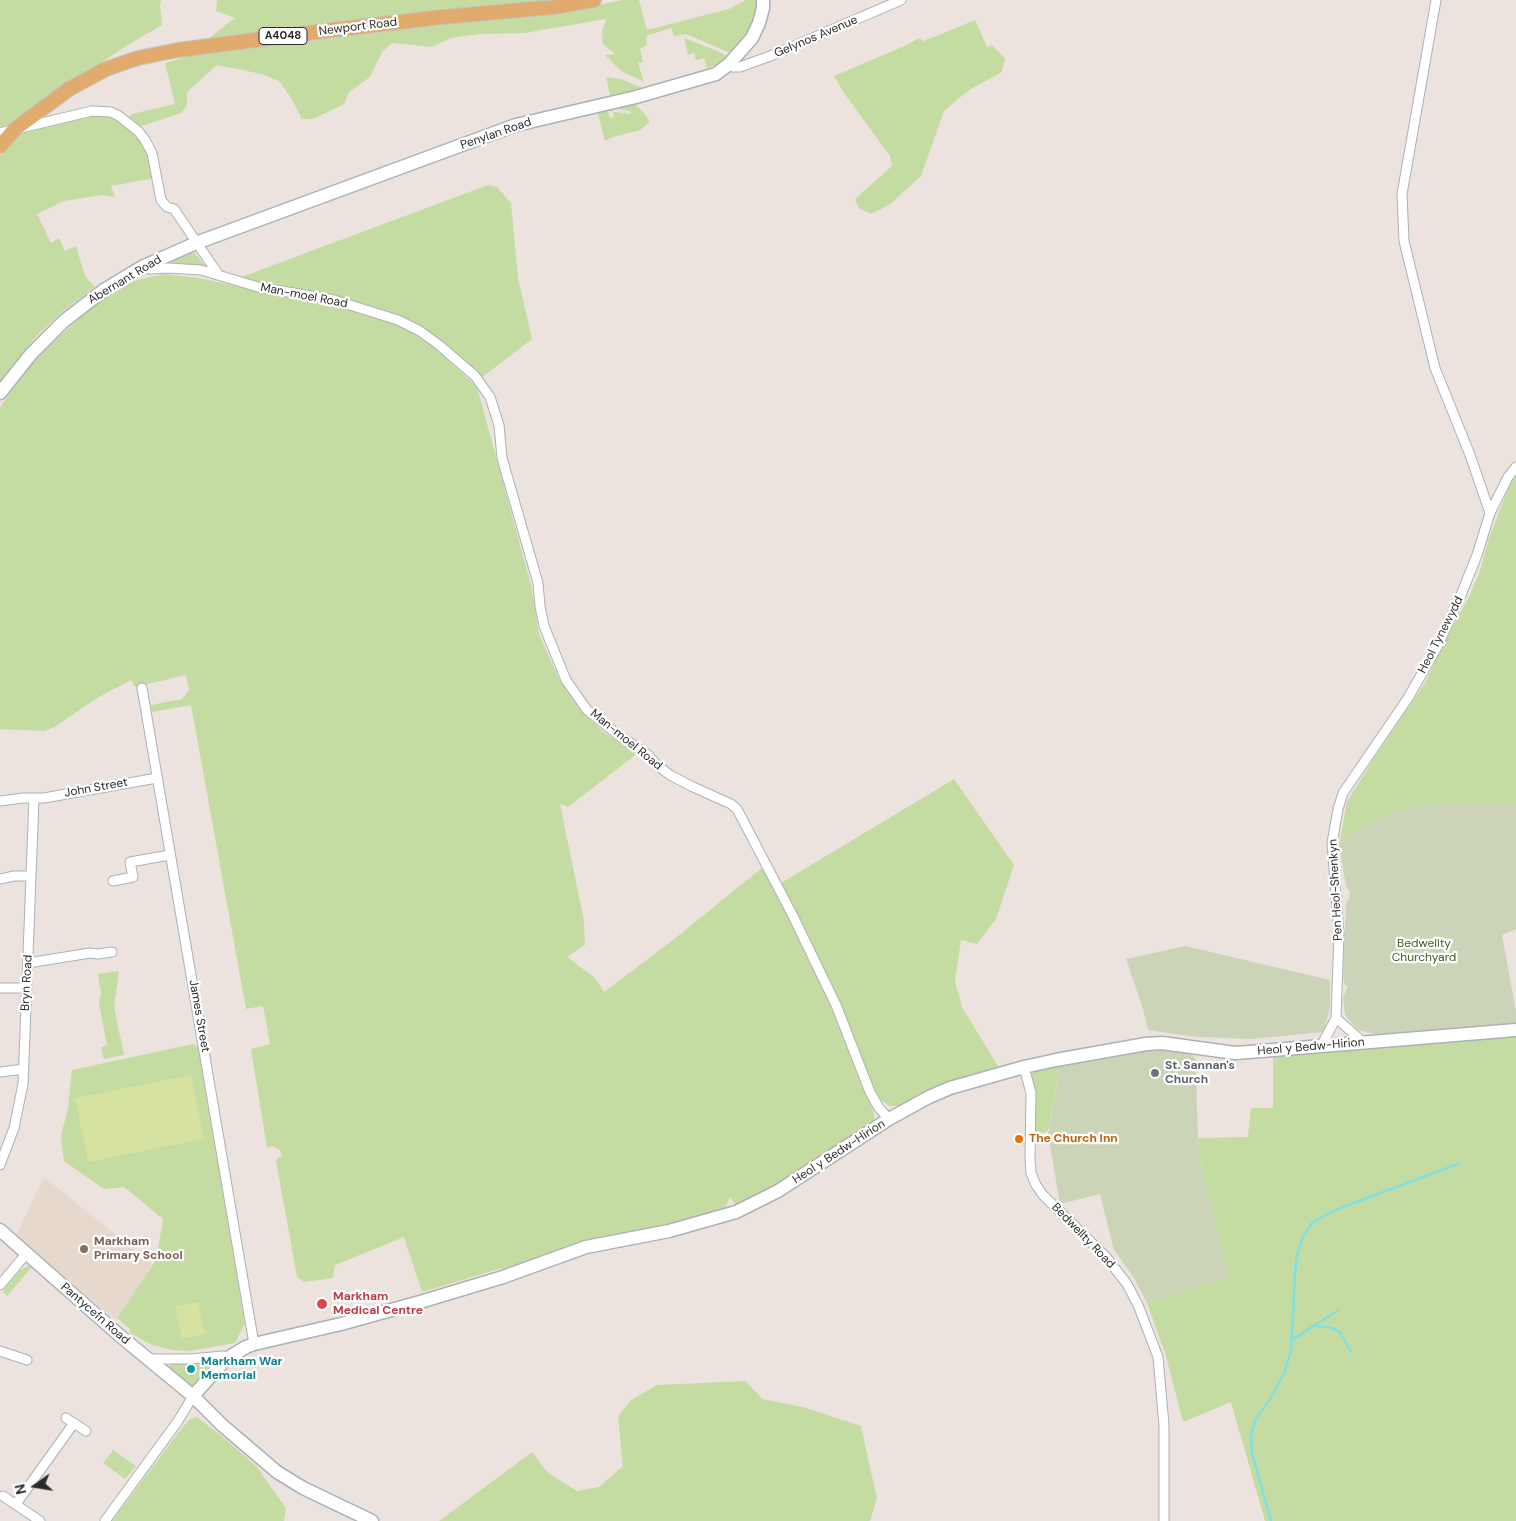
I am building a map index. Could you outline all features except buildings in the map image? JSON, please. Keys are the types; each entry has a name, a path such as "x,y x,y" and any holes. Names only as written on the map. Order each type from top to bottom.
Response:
{"main road":[{"name":"Newport Road","path":"0,146 15,129 69,90 106,69 138,58 178,50 443,17 554,7 594,0"}],"street":[{"name":"Penylan Road","path":"196,243 516,125 649,94 716,74 729,64 752,38 759,23 763,0"},
{"name":"Gelynos Avenue","path":"729,64 733,67 740,67 773,56 901,0"},
{"path":"1436,0 1402,194 1404,241 1435,368 1470,455 1490,513"},
{"path":"0,133 92,111 111,112 118,116 138,131 145,140 152,153 161,200 166,206 174,209 218,274"},
{"name":"Abernant Road","path":"0,393 31,354 64,321 104,290 144,266 196,243"},
{"name":"Man-moel Road","path":"144,266 150,269 184,268 218,274 258,288 334,300 398,320 420,331 475,376 490,397 499,425 502,458 538,583 544,626 566,680 587,710 617,734 647,754 658,766 677,779 731,804 737,809 836,1004 870,1092 879,1108 889,1120"},
{"name":"Heol Tynewydd","path":"1343,793 1408,698 1437,648 1477,555 1490,513 1504,485 1516,467"},
{"name":"James Street","path":"142,688 254,1344"},
{"name":"John Street","path":"0,801 44,798 157,778"},
{"name":"Pen Heol-Shenkyn","path":"1321,1046 1336,1018 1339,934 1332,843 1343,793"},
{"name":"Bryn Road","path":"0,1165 20,1106 24,1069 34,798"},
{"path":"113,881 133,878 130,862 170,855"},
{"path":"0,879 14,876 31,876"},
{"path":"28,963 90,953 112,952"},
{"path":"0,988 26,988"},
{"path":"1336,1018 1364,1042"},
{"name":"Heol y Bedw-Hirion","path":"193,1396 226,1359 254,1344 341,1324 420,1302 503,1277 586,1247 669,1231 730,1214 778,1191 889,1120 929,1097 950,1088 1056,1060 1146,1044 1162,1043 1235,1053 1516,1030"},
{"name":"Bedwellty Road","path":"1024,1068 1030,1093 1031,1173 1036,1185 1049,1201 1106,1257 1127,1284 1138,1305 1158,1356 1164,1425 1164,1521"},
{"path":"0,1072 24,1069"},
{"name":"Pantycefn Road","path":"0,1230 193,1396 222,1425 277,1472 303,1488 372,1521"},
{"path":"0,1285 26,1254"},
{"path":"0,1351 27,1360"},
{"path":"148,1359 191,1359 223,1356 226,1359"},
{"path":"105,1521 178,1421 193,1396"},
{"path":"16,1504 70,1420 86,1431"},
{"path":"3,1496 40,1521"}],"shaded area":[{"name":"Markham Primary School","path":"44,1177 152,1264 134,1295 117,1318 114,1319 16,1235"}],"green space":[{"path":"0,0 161,0 162,25 126,46 12,124 0,127"},
{"path":"217,0 568,0 204,42 235,18 216,11"},
{"path":"623,0 639,0 647,30 729,9 744,0 757,0 754,19 746,34 730,53 686,34 674,36 671,28 646,36 647,45 640,49 643,62 638,63 644,82 621,71 605,55 615,54 603,44 602,31 606,19 525,33 479,34 451,38 432,47 392,43 382,52 370,77 349,92 344,104 313,119 302,119 279,81 262,74 217,65 187,92 187,106 181,113 138,127 127,119 132,114 175,104 165,63 191,56 416,24 548,14"},
{"path":"975,20 987,47 992,45 1005,58 1002,72 969,90 944,111 921,176 889,205 871,214 859,208 855,199 892,166 890,156 844,93 834,76 919,38 924,41"},
{"path":"684,38 727,56 716,65 707,68 704,58 696,60 694,53 688,55"},
{"path":"606,77 621,79 642,88 610,96"},
{"path":"635,104 650,122 640,130 605,141 598,113 608,111 610,118 614,117 613,109 614,112 631,114 630,111 616,109"},
{"path":"96,114 115,117 141,140 149,155 153,172 150,179 111,186 115,197 102,195 64,201 37,214 51,243 59,238 65,251 76,246 85,276 95,287 63,311 36,336 0,383 0,155 27,129"},
{"path":"488,185 497,187 511,203 518,278 532,339 481,378 426,331 395,314 344,298 239,278"},
{"path":"189,252 194,252 207,268 186,264 162,263"},
{"path":"164,274 199,278 259,291 313,299 396,322 436,349 477,387 531,585 539,634 558,677 577,706 603,732 638,753 568,807 560,804 584,921 585,945 567,957 595,978 604,992 673,940 762,868 799,937 832,1006 874,1113 874,1122 780,1183 736,1205 730,1197 725,1208 676,1223 578,1242 503,1270 502,1268 422,1292 404,1237 335,1265 333,1278 304,1282 297,1277 276,1161 282,1156 280,1150 273,1146 267,1148 251,1049 270,1044 263,1006 246,1009 191,705 152,712 151,705 182,699 189,690 186,675 135,687 131,680 97,698 56,726 45,731 0,729 0,407 34,360 109,294 133,281"},
{"path":"1516,476 1516,803 1445,803 1414,807 1391,813 1354,832 1339,845 1347,802 1372,761 1425,683 1479,574 1489,538 1510,484"},
{"path":"954,779 1014,865 996,919 977,944 961,940 955,981 962,1007 999,1068 965,1077 932,1090 903,1106 889,1106 874,1091 840,1001 781,883"},
{"name":"Bedwellty Churchyard","path":"1445,803 1516,803 1516,929 1502,935 1516,1011 1516,1025 1375,1034 1358,1030 1345,1015 1343,998 1348,986 1344,984 1343,975 1346,903 1350,892 1346,887 1339,845 1354,832 1391,813 1414,807"},
{"path":"1185,946 1330,980 1330,1007 1324,1032 1252,1039 1196,1037 1148,1030 1126,959"},
{"path":"119,971 114,1007 124,1055 104,1059 101,1047 107,1045 99,1003 101,993 98,974"},
{"path":"1516,1036 1516,1521 1265,1521 1231,1402 1183,1422 1165,1353 1147,1303 1229,1277 1201,1166 1198,1138 1248,1137 1251,1108 1273,1108 1273,1057"},
{"path":"193,1044 198,1047 245,1323 235,1343 190,1351 172,1350 150,1344 130,1333 130,1329 117,1318 156,1260 163,1219 124,1187 104,1189 64,1161 61,1136 68,1108 72,1070"},
{"path":"1155,1047 1189,1052 1197,1063 1198,1138 1201,1166 1229,1277 1147,1303 1134,1278 1114,1250 1100,1194 1060,1204 1048,1134 1061,1063"},
{"path":"1061,1063 1048,1131 1035,1136 1036,1113 1031,1078 1033,1071"},
{"path":"191,1075 204,1139 88,1162 75,1098"},
{"path":"29,1266 32,1267 7,1296 3,1292 4,1289 20,1270"},
{"path":"198,1302 205,1334 182,1339 175,1306"},
{"path":"206,1362 211,1369 196,1386 189,1386 170,1372 169,1366 173,1363"},
{"path":"746,1381 762,1399 803,1407 861,1426 877,1499 870,1521 439,1521 532,1452 548,1473 577,1491 599,1487 623,1466 618,1416 631,1400 657,1385"},
{"path":"197,1417 256,1466 286,1508 284,1521 112,1521 182,1428 190,1419"},
{"path":"113,1450 136,1466 125,1479 103,1463"}],"waterway":[{"path":"1271,1521 1252,1453 1251,1434 1256,1418 1269,1401 1284,1374 1291,1350 1296,1259 1303,1236 1312,1223 1335,1210 1458,1164"},
{"path":"1292,1340 1337,1311"},
{"path":"1316,1326 1332,1328 1340,1332 1351,1352"}],"place":[{"name":"St. Sannan's Church","path":"1155,1073"},
{"name":"The Church Inn","path":"1019,1139"},
{"name":"Markham Primary School","path":"84,1249"},
{"name":"Markham Medical Centre","path":"322,1304"},
{"name":"Markham War Memorial","path":"191,1369"}]}
